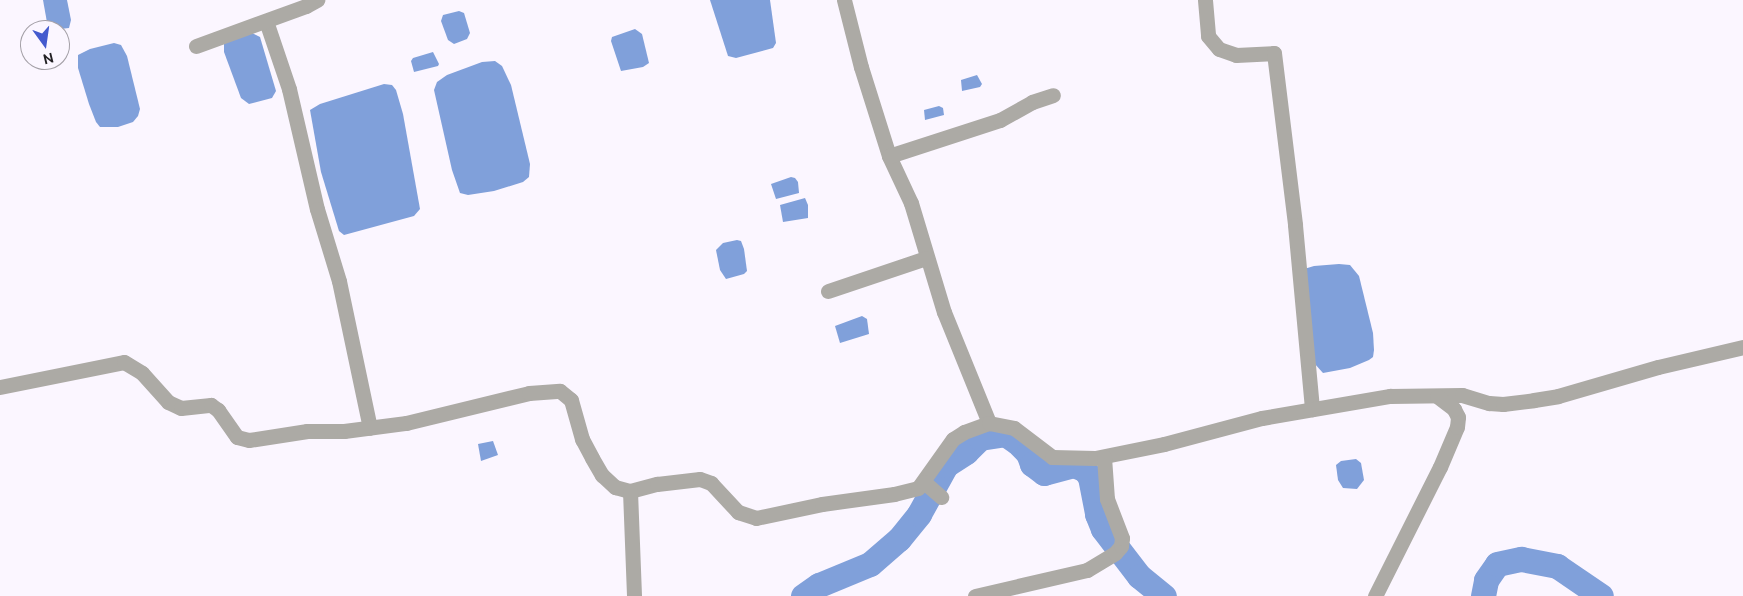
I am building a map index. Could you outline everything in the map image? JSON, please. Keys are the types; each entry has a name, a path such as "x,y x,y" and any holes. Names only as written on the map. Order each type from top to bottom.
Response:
{"street":[{"path":"196,46 266,21 317,0"},
{"path":"844,0 861,67 890,156 911,203 926,258 957,348 989,423"},
{"path":"1205,0 1208,36 1219,49 1236,55 1274,53 1295,225 1312,409"},
{"path":"266,21 289,89 320,216 339,281 370,428"},
{"path":"890,156 1000,120 1032,102 1053,95"},
{"path":"828,291 926,258"},
{"path":"0,388 124,362 142,373 161,396 175,406 189,408 211,405 232,432 242,439 259,440 307,431 329,432 370,428 413,421 529,393 560,391 571,400 582,439 602,475 615,487 630,491 657,484 700,479 711,483 738,512 756,518 822,504 911,491 926,484 953,439 964,432 989,423 1014,428 1052,457 1104,457 1156,446 1262,418 1390,396 1462,395 1503,404 1558,396 1658,367 1743,347"},
{"path":"1374,596 1440,467 1457,427 1458,417 1454,409 1437,396"},
{"path":"975,596 1087,570 1118,550 1121,532 1107,499 1104,457"},
{"path":"926,484 941,496"},
{"path":"630,491 634,596"}],"water":[{"path":"43,0 67,0 71,20 70,24 70,20 47,20"},
{"path":"710,0 770,0 776,43 773,48 736,58 728,56"},
{"path":"459,11 464,13 470,33 467,39 454,44 448,40 441,21 443,15"},
{"path":"635,29 642,34 649,63 643,67 621,71 611,41 612,37"},
{"path":"252,33 260,37 276,91 272,98 249,104 241,98 224,52 224,44 229,39"},
{"path":"114,43 121,45 127,56 140,109 138,116 133,122 118,127 100,127 89,104 78,68 78,55 90,49"},
{"path":"433,52 439,64 438,66 414,72 411,61 413,58"},
{"path":"495,61 502,66 511,85 530,164 529,177 523,182 494,191 468,195 460,193 452,170 434,90 437,82 447,75 482,62"},
{"path":"977,75 982,84 980,87 962,91 961,80"},
{"path":"384,84 392,85 396,90 403,114 420,209 414,216 344,235 339,231 321,172 310,110 320,104"},
{"path":"939,106 943,108 944,115 925,120 924,110"},
{"path":"791,177 795,178 798,182 799,193 776,199 771,184"},
{"path":"805,198 808,205 808,218 783,222 780,205"},
{"path":"741,241 744,249 747,271 744,274 726,279 720,270 716,250 723,243"},
{"path":"1350,265 1359,276 1373,333 1373,357 1350,368 1323,373 1314,363 1304,269 1314,266"},
{"path":"862,316 867,319 869,334 840,343 835,326"},
{"path":"493,441 498,455 481,461 478,444"},
{"path":"1356,459 1361,463 1364,480 1357,489 1343,488 1338,480 1336,465 1341,461"}],"waterway":[{"path":"803,596 819,585 870,564 899,539 919,514 946,465 966,452 980,438 1005,434 1017,442 1028,453 1032,464 1044,473 1074,465 1085,470 1090,477 1097,514 1103,529 1139,576 1164,596"},
{"path":"1483,596 1486,580 1497,564 1521,559 1557,566 1601,596"}]}
